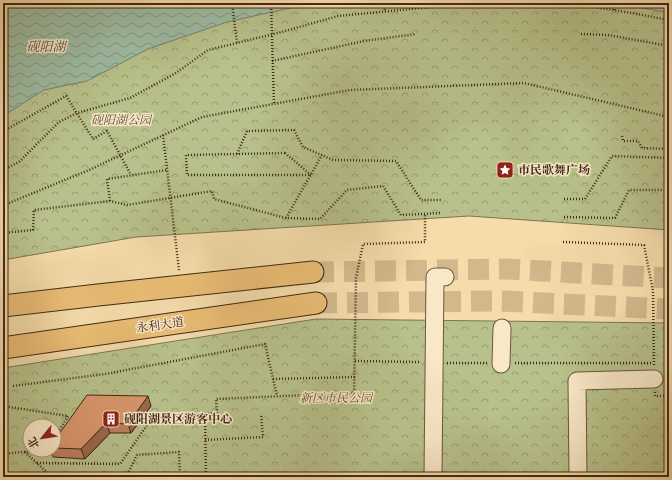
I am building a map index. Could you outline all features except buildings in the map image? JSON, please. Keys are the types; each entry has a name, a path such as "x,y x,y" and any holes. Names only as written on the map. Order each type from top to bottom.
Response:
{"main road":[{"path":"3,306 313,272"},
{"name":"永利大道","path":"5,349 316,303"}],"street":[{"path":"433,477 435,277 444,277"},
{"path":"501,364 502,328"},
{"path":"578,477 578,381 654,379"}],"path":[{"path":"232,3 237,43"},
{"path":"271,3 274,104"},
{"path":"384,3 385,12"},
{"path":"614,10 615,3"},
{"path":"3,170 19,162 59,122 77,113 130,98 176,73 208,50 338,16 442,6 558,4 594,7 669,20"},
{"path":"272,61 364,41 416,34"},
{"path":"581,34 608,35 669,46"},
{"path":"3,203 10,203 88,170 202,117 350,90 524,83 669,117"},
{"path":"3,131 66,96 94,139 107,130 132,175"},
{"path":"237,154 247,131 294,130 303,147 333,160 396,161 421,200 441,200"},
{"path":"163,135 180,286"},
{"path":"622,136 623,141 638,141 642,148 669,149"},
{"path":"285,153 311,175 187,175 186,156 285,153"},
{"path":"286,218 322,155"},
{"path":"564,199 585,199 612,156 669,158"},
{"path":"110,201 107,179 167,170"},
{"path":"3,233 33,230 34,210 110,201 127,205 212,191 214,199 286,218 320,219 347,190 383,186 401,215 441,213"},
{"path":"564,217 615,218 629,190 669,190"},
{"path":"37,463 120,464 152,418 217,413 216,399 354,393 356,278 363,244 425,242 425,214"},
{"path":"563,242 644,245 653,292 655,396 669,396"},
{"path":"14,386 105,374 265,344 277,396"},
{"path":"273,379 355,377"},
{"path":"3,406 68,416 62,426"},
{"path":"205,414 206,477"},
{"path":"205,440 263,437 261,414"},
{"path":"3,454 22,452"},
{"path":"126,477 137,455 179,452 180,477"},
{"path":"32,458 52,477"}],"green space":[{"name":"砚阳湖公园","path":"3,3 669,3 669,230 469,216 136,237 3,260"},
{"name":"新区市民公园","path":"316,319 669,323 669,477 3,477 3,368"}],"water":[{"name":"砚阳湖","path":"3,3 313,3 227,22 148,49 87,81 44,90 3,116"},
{"path":"616,3 669,3 669,13"}],"tunnel":[{"path":"313,272 507,269 669,278"},
{"path":"316,303 502,301 669,309"}],"place":[{"name":"市民歌舞广场","path":"505,170"},
{"name":"砚阳湖景区游客中心","path":"111,419"}]}
